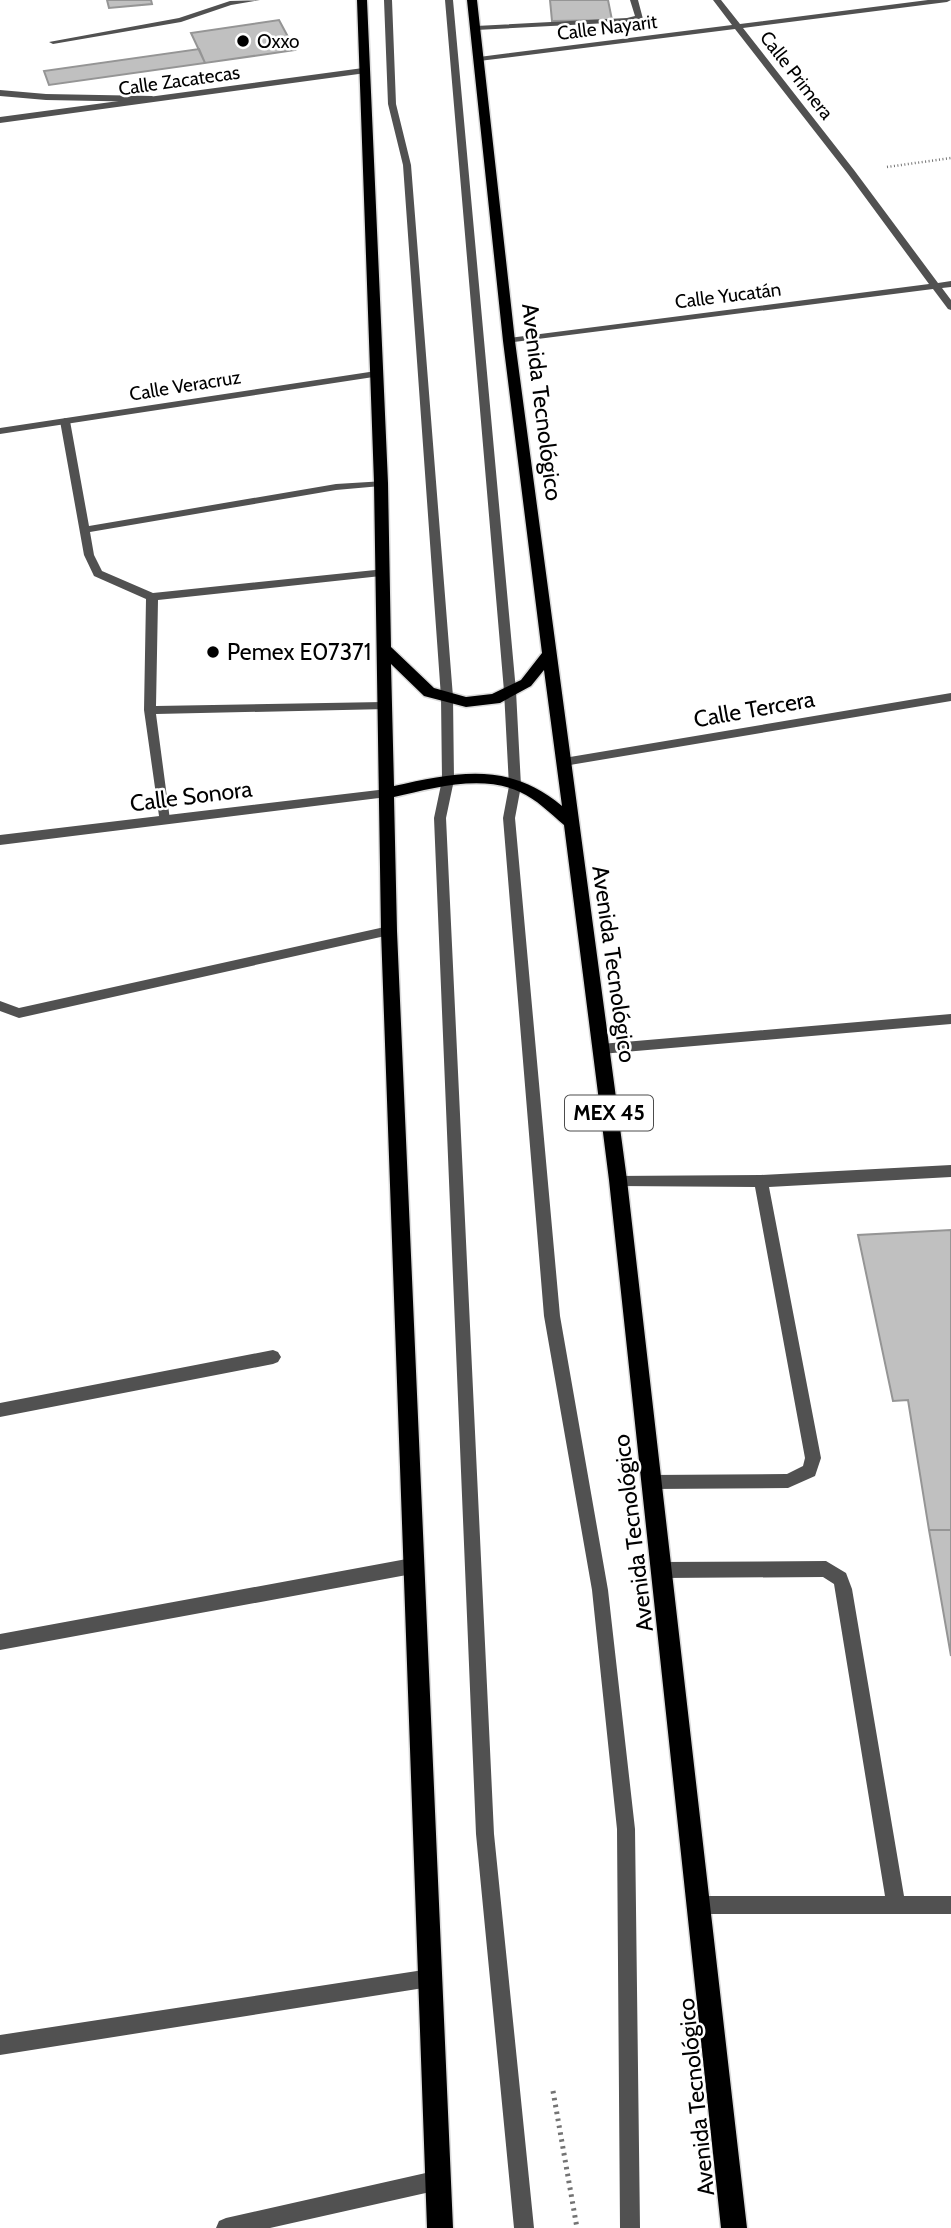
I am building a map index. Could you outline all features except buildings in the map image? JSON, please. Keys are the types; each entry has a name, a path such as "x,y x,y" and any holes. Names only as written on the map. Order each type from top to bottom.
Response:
{"main road":[{"path":"362,0 381,484 388,931 440,2228"},
{"name":"Avenida Tecnológico","path":"472,0 509,341 618,1180 734,2228"},
{"path":"384,648 429,692 466,702 495,699 526,683 549,654"},
{"path":"387,793 448,780 482,779 526,788 570,821"}],"street":[{"path":"53,42 181,19 230,1 256,0"},
{"path":"388,0 392,104 407,164 447,697 448,780 440,818 485,1834 524,2228"},
{"path":"449,0 510,691 515,786 509,818 552,1316 600,1590 626,1829 630,2228"},
{"path":"477,28 640,18 634,0"},
{"name":"Calle Primera","path":"717,0 851,172 951,307"},
{"name":"Calle Nayarit","path":"479,59 947,0"},
{"name":"Calle Zacatecas","path":"0,120 363,71"},
{"path":"0,93 46,97 155,99"},
{"name":"Calle Yucatán","path":"509,341 951,284"},
{"name":"Calle Veracruz","path":"0,431 376,374"},
{"path":"65,421 83,530 92,565 98,573 152,597 381,572"},
{"path":"83,530 336,487 381,484"},
{"path":"152,597 150,710 164,820"},
{"name":"Calle Tercera","path":"564,762 951,697"},
{"path":"150,710 383,706"},
{"name":"Calle Sonora","path":"0,840 387,793"},
{"path":"0,1006 19,1013 388,931"},
{"path":"601,1049 951,1019"},
{"path":"618,1180 761,1181 951,1171"},
{"path":"651,1482 788,1481 809,1471 813,1458 761,1181"},
{"path":"0,1410 273,1357"},
{"path":"0,1642 412,1566"},
{"path":"662,1570 826,1569 840,1579 844,1589 896,1905"},
{"path":"700,1905 951,1905"},
{"path":"0,2045 430,1978"},
{"path":"226,2228 439,2180"}],"path":[{"path":"851,172 951,158"}],"place":[{"name":"Oxxo","path":"243,41"},
{"name":"Pemex E07371","path":"213,652"}]}
